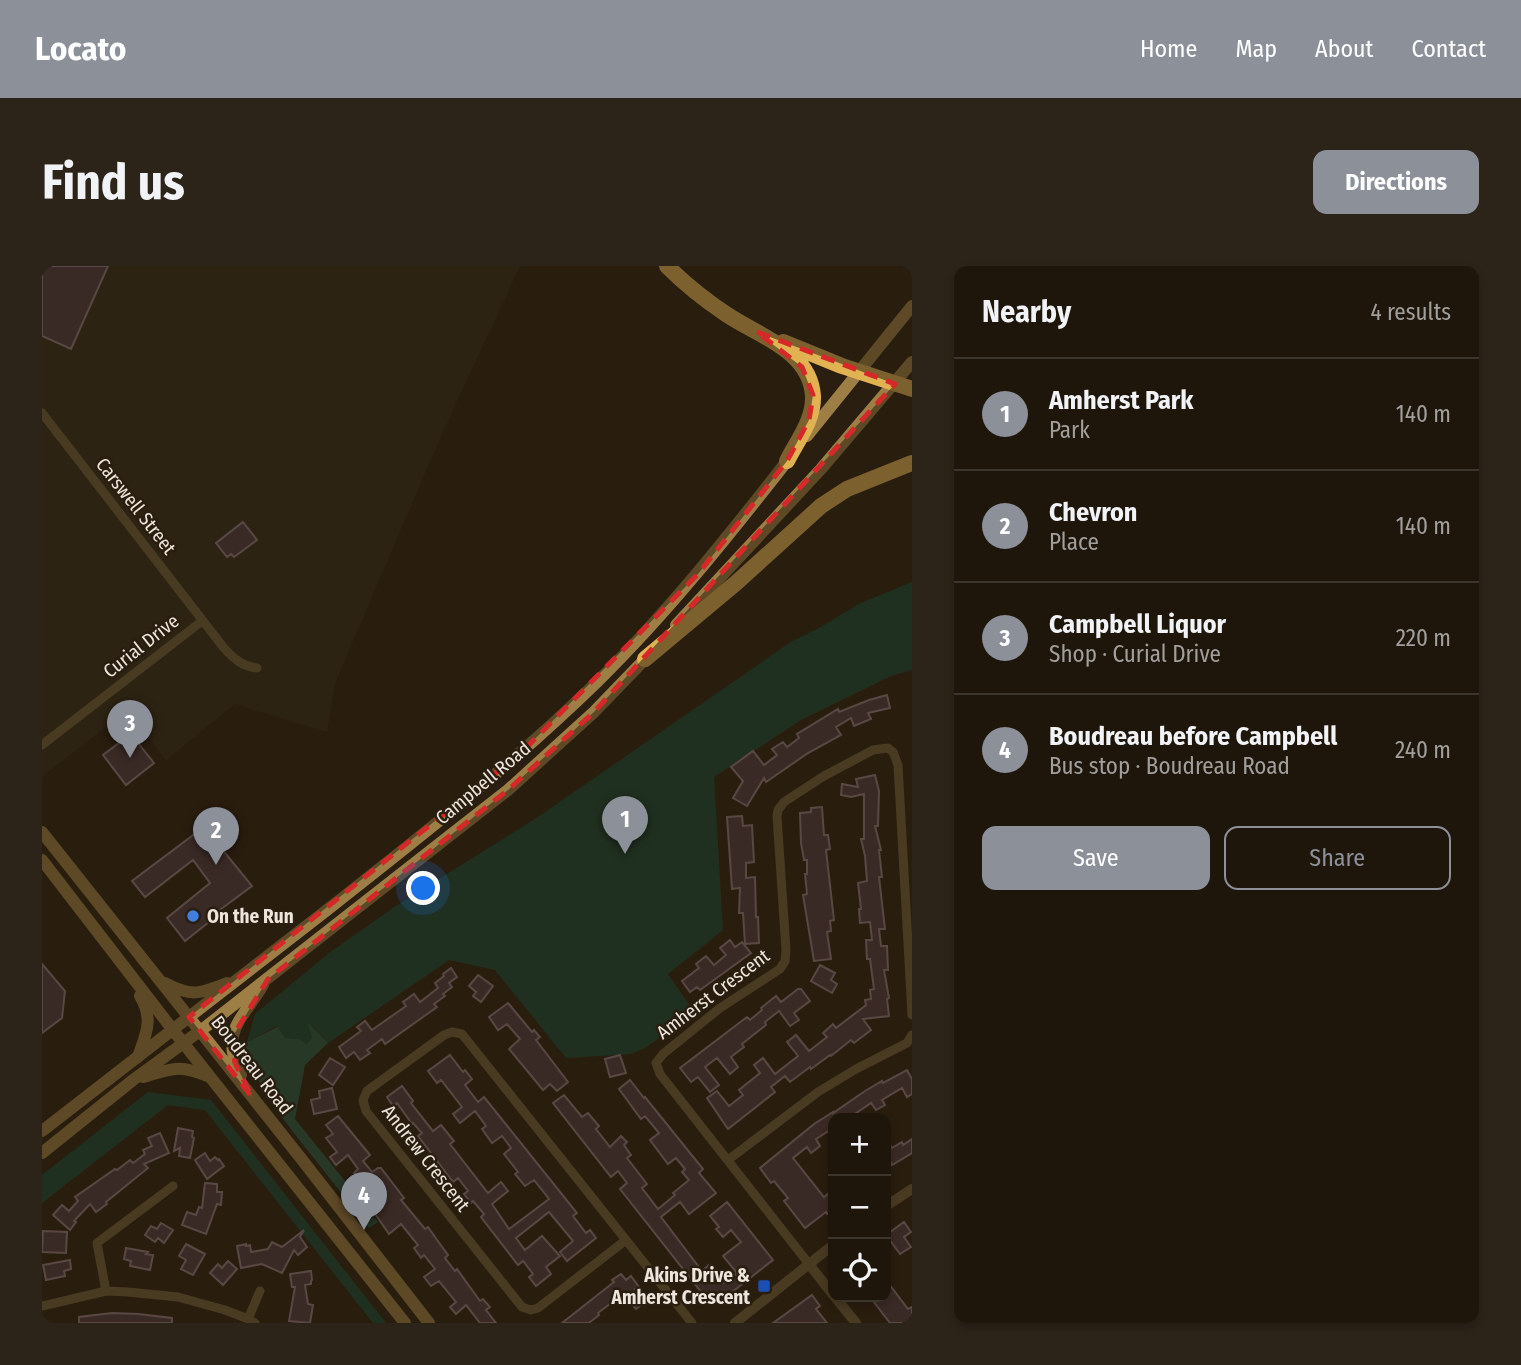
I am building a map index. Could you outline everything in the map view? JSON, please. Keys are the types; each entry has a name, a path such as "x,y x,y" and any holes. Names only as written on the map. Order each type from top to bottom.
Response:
{"highway":[{"path":"667,266 728,316 786,349 802,367 813,395 809,420 787,461"},
{"path":"757,332 842,366 912,389"},
{"path":"645,659 736,583 821,506 847,489 912,463"}],"main road":[{"name":"Campbell Road","path":"42,1131 491,779 598,681 698,574 912,306"},
{"name":"Campbell Road","path":"42,1153 508,790 594,712 821,469 912,362"},
{"name":"Boudreau Road","path":"42,832 429,1323"},
{"name":"Boudreau Road","path":"42,860 405,1323"},
{"path":"116,956 145,1003 148,1015 149,1026 138,1057"},
{"path":"158,979 180,991 191,993 240,978"},
{"path":"252,1097 235,1063 231,1039 243,1014 268,979"},
{"path":"133,1080 178,1068 187,1068 212,1079"}],"street":[{"name":"Carswell Street","path":"42,413 202,621"},
{"name":"Curial Drive","path":"42,745 202,621 234,659 257,668"},
{"name":"Amherst Crescent","path":"809,1264 660,1074 656,1063 663,1054 720,1009 784,965 786,950 778,810 784,802 824,776 878,748 888,748 893,752 898,765 912,1015"},
{"path":"398,854 409,868"},
{"name":"Andrew Crescent","path":"626,1240 543,1305 535,1309 522,1307 366,1111 363,1100 367,1091 444,1035 452,1032 462,1034 626,1240 692,1323"},
{"path":"727,1160 818,1092 907,1043 912,1035"},
{"path":"106,1291 97,1243 173,1186"},
{"path":"891,1203 912,1189"},
{"path":"735,1323 828,1249"},
{"path":"809,1264 828,1288"},
{"path":"42,1306 106,1291 178,1297 225,1310 251,1321 260,1291"},
{"path":"839,1302 856,1323"}],"highlighted area":[{"path":"757,332 895,384 594,712 508,790 268,979 231,1039 235,1063 252,1097 189,1017 523,751 698,574 787,461 809,420 813,395 802,367"}],"shaded area":[{"path":"42,266 520,266 445,427 335,683 327,732 235,704 166,760 127,710 42,777"}],"green space":[{"path":"912,582 912,670 891,676 801,720 714,777 723,930 668,974 696,1011 645,1048 631,1054 566,1058 495,970 449,960 328,1043 309,1024 312,1038 306,1044 299,1039 285,1038 276,1026 247,1042 255,1014 329,953 393,908 541,815 791,642 861,603"},
{"path":"308,1023 328,1043 305,1065 295,1119 378,1222 369,1228 272,1102 256,1076 244,1047 247,1042 277,1027 285,1038 299,1039 306,1044 312,1038"},
{"path":"148,1092 211,1100 386,1323 373,1323 205,1110 168,1105 42,1203 42,1175"}],"building":[{"path":"42,266 108,266 71,349 42,336"},
{"path":"243,522 257,540 234,557 231,554 227,557 216,543"},
{"path":"887,695 890,708 868,713 871,719 854,726 851,718 836,727 841,735 808,753 766,782 764,778 747,806 733,798 743,781 731,767 753,751 764,765 777,755 772,749 783,742 787,747 799,738 797,734 838,709 839,712"},
{"path":"131,734 154,763 126,785 103,755"},
{"path":"875,775 879,791 878,826 875,826 881,850 882,877 879,877 885,929 879,929 881,946 887,946 888,970 884,970 889,1016 863,1019 871,1030 854,1043 851,1040 790,1082 785,1076 771,1087 775,1092 728,1129 707,1098 717,1091 729,1106 743,1095 739,1090 760,1073 754,1065 763,1058 775,1074 798,1056 787,1042 796,1035 809,1051 827,1037 823,1033 833,1024 836,1028 866,1005 865,1000 871,999 870,990 874,989 866,940 872,940 870,922 860,923 858,883 867,881 861,839 864,839 864,794 851,797 841,795 842,784 858,787 856,779"},
{"path":"822,807 824,835 828,835 830,849 826,850 834,920 830,921 831,931 827,932 831,959 814,961 803,895 807,894 807,860 804,860 801,843 800,813"},
{"path":"742,816 743,826 752,825 754,862 746,863 746,878 755,877 759,943 745,944 743,913 739,913 740,888 732,889 727,817"},
{"path":"204,827 252,886 217,912 219,914 185,941 167,918 210,883 193,860 145,897 132,881"},
{"path":"730,940 735,947 742,942 751,953 700,990 697,987 690,992 682,981 699,968 696,964 706,956 714,965 726,955 720,948"},
{"path":"42,964 65,991 62,1018 42,1033"},
{"path":"820,965 835,973 831,980 837,984 832,993 811,981"},
{"path":"451,968 457,977 449,983 452,987 443,994 445,996 434,1004 437,1007 385,1044 382,1039 367,1050 370,1053 360,1060 354,1052 346,1058 339,1047 361,1031 357,1027 365,1021 372,1030 406,1006 403,1002 414,994 420,1002 438,988 435,983"},
{"path":"478,975 493,986 481,1002 473,996 476,992 469,986"},
{"path":"801,989 810,1001 794,1013 799,1020 790,1026 779,1011 731,1057 738,1067 730,1074 717,1058 705,1067 719,1085 710,1092 698,1077 691,1082 680,1068 747,1017 750,1020 776,996 781,1002"},
{"path":"508,1003 532,1032 534,1030 540,1037 536,1040 568,1082 557,1091 550,1084 543,1090 509,1049 520,1039 507,1024 498,1030 489,1017"},
{"path":"450,1055 472,1079 465,1085 478,1102 484,1097 577,1213 573,1216 586,1233 590,1230 596,1238 567,1261 560,1252 573,1241 549,1212 516,1238 525,1250 542,1236 560,1256 546,1267 551,1274 536,1286 529,1277 533,1274 523,1261 518,1265 481,1217 484,1214 464,1194 468,1191 458,1178 453,1182 418,1136 422,1133 397,1103 393,1106 387,1097 402,1086 413,1101 411,1103 433,1131 441,1125 454,1141 450,1144 488,1193 501,1182 508,1191 492,1204 509,1229 549,1199 534,1180 525,1186 504,1154 511,1148 502,1136 492,1143 482,1129 486,1126 475,1111 460,1123 453,1114 462,1107 441,1080 437,1083 428,1071"},
{"path":"620,1055 626,1073 610,1077 605,1059"},
{"path":"330,1058 345,1067 333,1085 319,1075"},
{"path":"907,1070 912,1079 912,1094 907,1097 902,1088 882,1100 885,1105 876,1110 871,1103 856,1113 833,1113 865,1091 882,1081 883,1083"},
{"path":"630,1080 703,1169 699,1173 716,1193 689,1214 680,1202 661,1217 702,1271 709,1265 724,1283 737,1273 723,1256 741,1242 731,1230 723,1237 710,1216 727,1202 773,1260 718,1303 714,1298 709,1302 620,1189 627,1183 618,1171 611,1177 553,1103 564,1095 582,1117 588,1113 599,1126 596,1129 610,1147 621,1136 627,1142 624,1145 631,1155 627,1158 647,1184 642,1188 658,1209 689,1180 682,1172 685,1169 676,1158 668,1164 650,1140 659,1133 645,1116 641,1119 619,1089"},
{"path":"332,1088 337,1109 314,1114 311,1100 320,1098 319,1091"},
{"path":"828,1115 828,1131 816,1139 820,1146 811,1153 807,1147 793,1158 824,1197 828,1194 828,1213 805,1228 784,1201 788,1198 774,1181 771,1183 760,1168"},
{"path":"338,1116 370,1155 363,1161 372,1172 381,1168 404,1198 401,1200 425,1229 428,1227 448,1255 445,1258 455,1271 457,1269 480,1301 483,1299 490,1307 486,1310 496,1323 480,1323 466,1305 456,1314 450,1307 456,1302 439,1281 431,1286 424,1277 435,1269 424,1255 421,1258 414,1248 418,1245 401,1224 389,1234 373,1211 386,1201 373,1185 367,1189 354,1173 358,1169 348,1155 336,1165 330,1157 337,1152 326,1138 333,1134 326,1125"},
{"path":"178,1128 193,1131 190,1158 179,1156 180,1148 174,1151"},
{"path":"160,1133 169,1153 144,1164 148,1168 106,1202 107,1204 96,1212 90,1204 74,1221 76,1222 70,1230 53,1215 62,1205 69,1211 78,1201 75,1197 115,1169 130,1160 133,1163 145,1154 143,1150 152,1146 148,1138"},
{"path":"912,1139 912,1153 892,1165 891,1146 902,1142 903,1145"},
{"path":"205,1153 210,1161 215,1157 224,1166 207,1179 195,1160"},
{"path":"205,1183 217,1184 217,1192 222,1192 221,1205 217,1204 206,1234 182,1225 187,1212 196,1215 199,1207 202,1208"},
{"path":"904,1222 911,1232 904,1237 911,1247 900,1254 891,1242 891,1231"},
{"path":"161,1223 173,1230 164,1243 158,1238 155,1242 145,1235 151,1226 157,1229"},
{"path":"304,1230 300,1237 307,1247 298,1255 294,1250 282,1273 262,1264 241,1268 237,1246 250,1245 251,1252 268,1249 272,1242 282,1247"},
{"path":"43,1231 67,1232 66,1253 42,1252"},
{"path":"186,1244 205,1254 193,1275 181,1269 186,1260 179,1256"},
{"path":"126,1248 153,1255 150,1270 130,1266 131,1261 124,1259"},
{"path":"70,1260 71,1269 64,1271 65,1276 46,1280 43,1265"},
{"path":"228,1261 237,1269 223,1285 210,1273 218,1264 222,1268"},
{"path":"311,1271 311,1284 305,1285 308,1304 313,1305 310,1323 289,1321 295,1287 292,1287 290,1274"},
{"path":"621,1274 626,1280 631,1276 639,1287 635,1289 645,1302 636,1309 623,1294 589,1323 562,1323 614,1282 612,1280"},
{"path":"891,1287 908,1309 912,1307 912,1323 890,1323 874,1302 891,1302"},
{"path":"812,1295 820,1306 816,1309 827,1323 773,1323"},
{"path":"112,1313 172,1318 172,1323 79,1323 79,1317"}],"place":[{"name":"Campbell Liquor","path":"130,758"},
{"name":"Amherst Park","path":"625,854"},
{"name":"Chevron","path":"216,865"},
{"name":"On the Run","path":"193,916"},
{"name":"Boudreau before Campbell","path":"364,1230"},
{"name":"Akins Drive & Amherst Crescent","path":"764,1286"}]}
